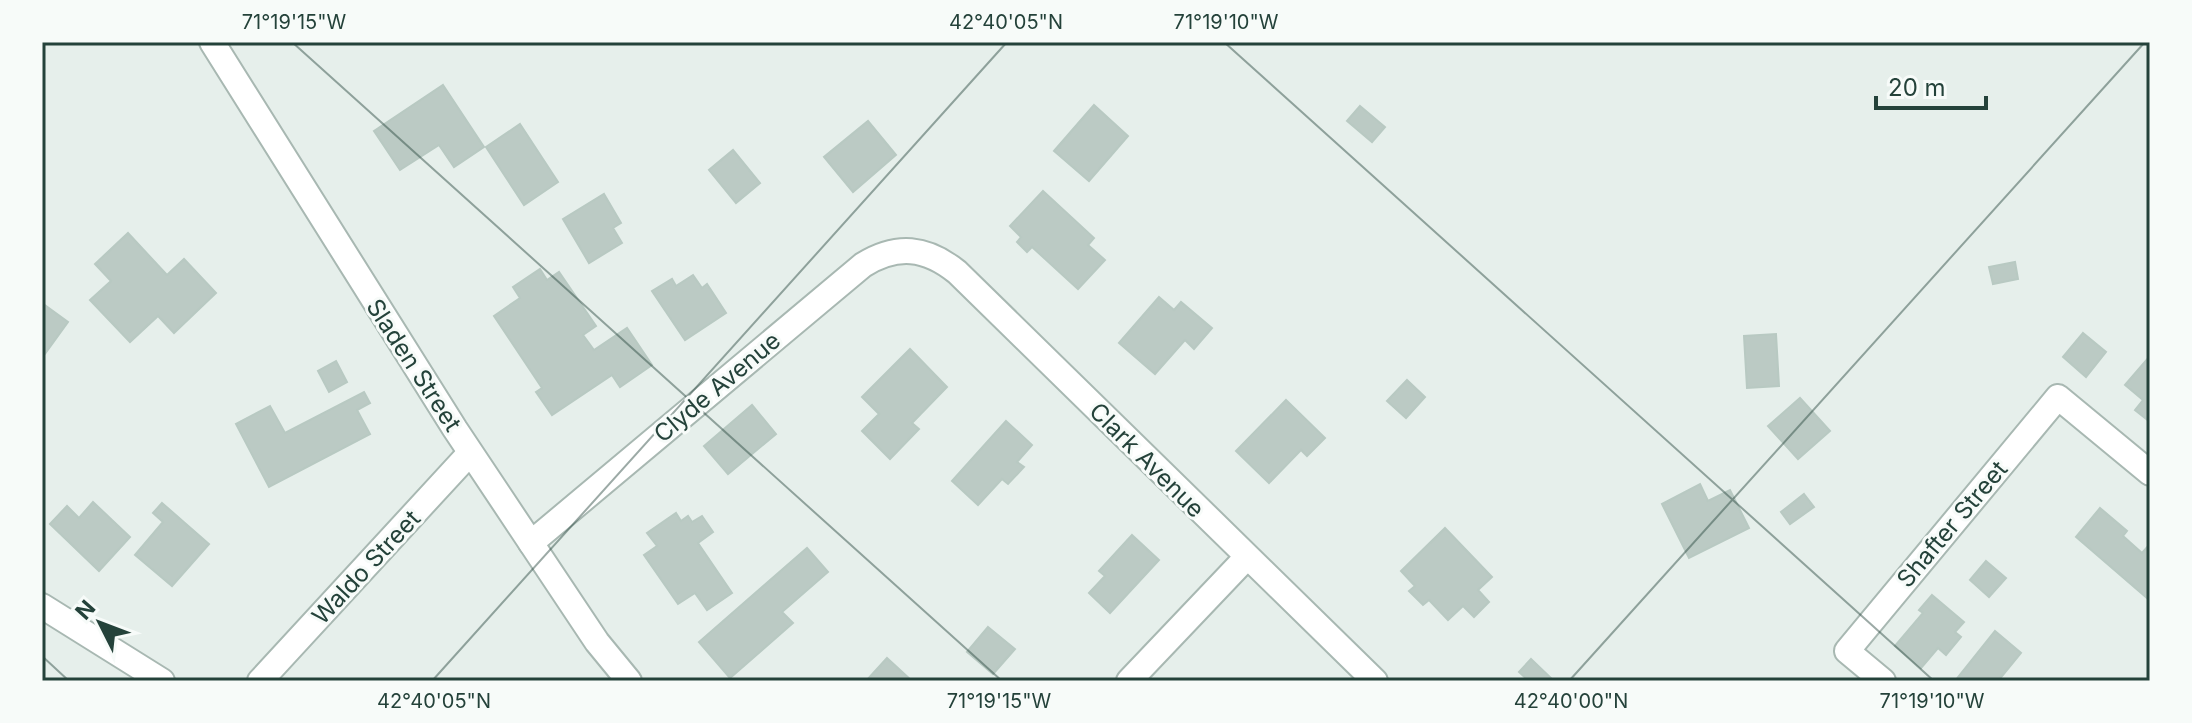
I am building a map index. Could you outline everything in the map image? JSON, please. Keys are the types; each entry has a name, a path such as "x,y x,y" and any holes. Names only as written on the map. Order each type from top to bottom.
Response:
{"street":[{"name":"Sladen Street","path":"212,42 470,453 597,642 629,681"},
{"name":"Clyde Avenue","path":"531,543 863,265 880,255 913,250"},
{"name":"Clark Avenue","path":"913,250 937,258 957,272 1375,681"},
{"name":"Shafter Street","path":"1883,681 1847,651 2058,397 2150,473"},
{"name":"Waldo Street","path":"260,681 470,453"},
{"path":"1129,681 1246,558"},
{"path":"42,606 162,681"}],"building":[{"path":"443,85 484,147 454,167 439,145 400,170 374,131"},
{"path":"1094,105 1128,136 1089,181 1054,151"},
{"path":"1360,106 1385,127 1372,142 1347,121"},
{"path":"868,121 896,155 853,192 824,157"},
{"path":"520,124 558,182 524,205 486,147"},
{"path":"733,150 760,183 736,203 709,170"},
{"path":"1043,191 1094,238 1088,245 1105,260 1078,289 1032,247 1027,252 1017,242 1021,237 1010,226"},
{"path":"604,194 621,223 613,228 622,243 589,263 563,219"},
{"path":"128,233 167,275 184,259 216,293 174,333 158,316 130,342 90,300 111,281 95,264"},
{"path":"2015,262 2018,279 1993,284 1989,267"},
{"path":"540,269 547,280 559,272 596,326 583,335 594,350 627,328 652,365 620,387 612,375 552,415 536,392 542,388 494,316 520,298 513,287"},
{"path":"693,275 702,288 707,284 726,313 685,340 652,291 672,279 676,286"},
{"path":"1159,297 1174,310 1181,302 1212,328 1194,349 1185,340 1155,374 1119,343"},
{"path":"42,303 68,322 42,358"},
{"path":"2083,333 2106,352 2086,377 2063,357"},
{"path":"1776,334 1779,386 1747,388 1744,336"},
{"path":"910,349 947,387 912,423 919,429 890,459 862,431 879,414 862,397"},
{"path":"2150,356 2150,422 2135,410 2143,400 2125,385"},
{"path":"336,361 347,382 329,392 318,371"},
{"path":"1407,380 1425,397 1406,418 1387,401"},
{"path":"364,392 370,403 357,410 370,434 269,487 236,424 270,406 285,433"},
{"path":"1800,398 1830,431 1798,459 1768,426"},
{"path":"1286,400 1325,438 1307,456 1301,450 1269,483 1236,451"},
{"path":"752,405 776,434 728,474 704,446"},
{"path":"1006,421 1032,445 1017,462 1024,467 1008,484 1002,479 978,505 952,481"},
{"path":"1700,484 1708,501 1730,490 1749,528 1689,558 1662,504"},
{"path":"1804,494 1814,507 1790,524 1781,512"},
{"path":"93,502 130,537 99,571 50,524 67,506 79,518"},
{"path":"162,503 209,544 172,586 135,555 163,522 153,513"},
{"path":"2100,508 2127,531 2123,536 2142,553 2150,544 2150,594 2147,598 2076,537"},
{"path":"676,513 681,521 688,516 692,522 702,516 713,532 698,543 732,593 707,610 695,593 678,604 644,555 657,546 647,533"},
{"path":"1445,528 1492,577 1478,590 1489,602 1474,617 1463,606 1448,620 1429,600 1423,605 1409,591 1415,586 1401,571"},
{"path":"1132,535 1159,560 1110,613 1089,593 1105,576 1099,571"},
{"path":"807,548 828,572 782,612 793,623 730,678 699,642"},
{"path":"1986,561 2006,578 1989,597 1970,580"},
{"path":"1932,595 1964,622 1955,632 1961,637 1946,655 1938,648 1921,668 1895,646 1923,613 1919,610"},
{"path":"988,627 1015,649 993,674 967,652"},
{"path":"1995,631 2021,653 1998,681 1955,681"},
{"path":"887,658 912,681 866,681"},
{"path":"1531,659 1554,681 1529,681 1519,672"}]}
